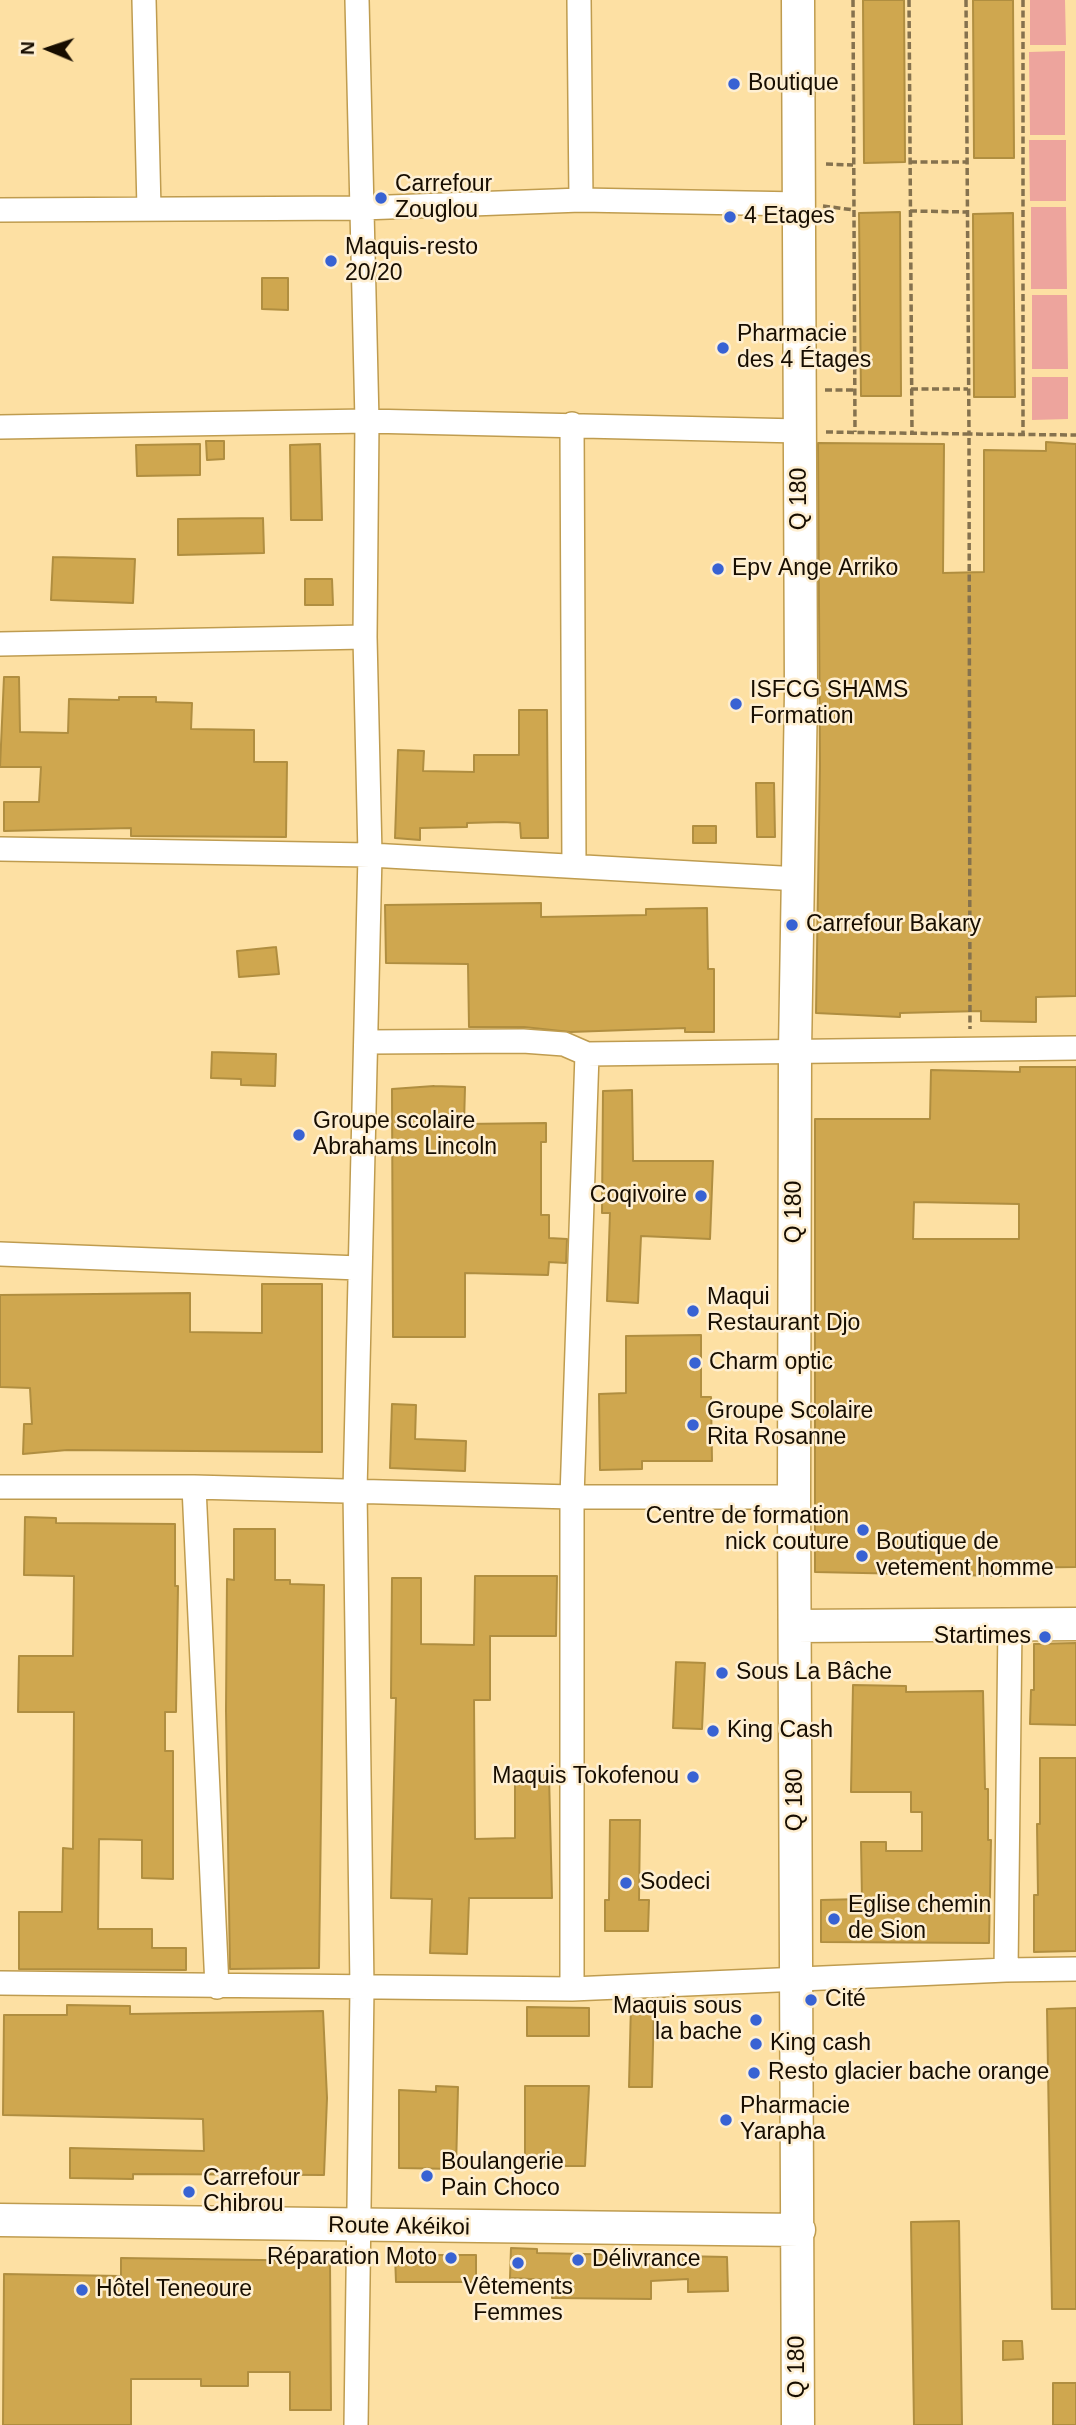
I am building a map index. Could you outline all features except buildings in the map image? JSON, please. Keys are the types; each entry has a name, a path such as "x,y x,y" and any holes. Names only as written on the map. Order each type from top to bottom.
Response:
{"street":[{"path":"144,0 149,209"},
{"path":"356,2425 362,1988 355,1491 359,1268 368,1042 370,855 365,636 367,421 357,0"},
{"path":"579,0 581,200"},
{"name":"Q 180","path":"797,0 800,204 799,879 795,1051 794,1497 798,2425"},
{"path":"0,210 362,208 581,200 800,204"},
{"path":"0,427 367,421 799,431"},
{"path":"572,424 574,866"},
{"path":"0,644 365,636"},
{"path":"0,849 370,855 799,879"},
{"path":"368,1042 523,1041 564,1044 587,1054 970,1052 1076,1048"},
{"path":"572,1989 572,1497 587,1054"},
{"path":"0,1254 359,1268"},
{"path":"0,1487 194,1487 572,1497 794,1497"},
{"path":"194,1487 217,1987"},
{"path":"1006,1970 1010,1623"},
{"path":"796,1626 1076,1624"},
{"path":"0,1975 0,1983 572,1989 1076,1969"},
{"name":"Route Akéikoi","path":"0,2220 358,2227 799,2230"}],"path":[{"path":"853,0 855,432"},
{"path":"909,0 912,433"},
{"path":"966,0 970,1052"},
{"path":"1023,0 1023,434"},
{"path":"910,162 967,162"},
{"path":"911,211 967,212"},
{"path":"911,389 968,389"},
{"path":"799,431 1076,435"}],"shaded area":[{"path":"1030,0 1065,0 1066,45 1030,45"},
{"path":"1065,51 1065,135 1030,135 1029,52"},
{"path":"1029,140 1066,140 1066,201 1030,201"},
{"path":"1031,207 1066,207 1067,289 1031,289"},
{"path":"1032,295 1067,295 1068,369 1032,369"},
{"path":"1032,377 1068,377 1068,419 1032,420"}],"place":[{"name":"Boutique","path":"734,84"},
{"name":"Carrefour Zouglou","path":"381,198"},
{"name":"4 Etages","path":"730,217"},
{"name":"Maquis-resto 20/20","path":"331,261"},
{"name":"Pharmacie des 4 Étages","path":"723,348"},
{"name":"Epv Ange Arriko","path":"718,569"},
{"name":"ISFCG SHAMS Formation","path":"736,704"},
{"name":"Carrefour Bakary","path":"792,925"},
{"name":"Groupe scolaire Abrahams Lincoln","path":"299,1135"},
{"name":"Coqivoire","path":"701,1196"},
{"name":"Maqui Restaurant Djo","path":"693,1311"},
{"name":"Charm optic","path":"695,1363"},
{"name":"Groupe Scolaire Rita Rosanne","path":"693,1425"},
{"name":"Centre de formation nick couture","path":"863,1530"},
{"name":"Boutique de vetement homme","path":"862,1556"},
{"name":"Startimes","path":"1045,1637"},
{"name":"Sous La Bâche","path":"722,1673"},
{"name":"King Cash","path":"713,1731"},
{"name":"Maquis Tokofenou","path":"693,1777"},
{"name":"Sodeci","path":"626,1883"},
{"name":"Eglise chemin de Sion","path":"834,1919"},
{"name":"Cité","path":"811,2000"},
{"name":"Maquis sous la bache","path":"756,2020"},
{"name":"King cash","path":"756,2044"},
{"name":"Resto glacier bache orange","path":"754,2073"},
{"name":"Pharmacie Yarapha","path":"726,2120"},
{"name":"Boulangerie Pain Choco","path":"427,2176"},
{"name":"Carrefour Chibrou","path":"189,2192"},
{"name":"Réparation Moto","path":"451,2258"},
{"name":"Délivrance","path":"578,2260"},
{"name":"Vêtements Femmes","path":"518,2263"},
{"name":"Hôtel Teneoure","path":"82,2290"}]}
